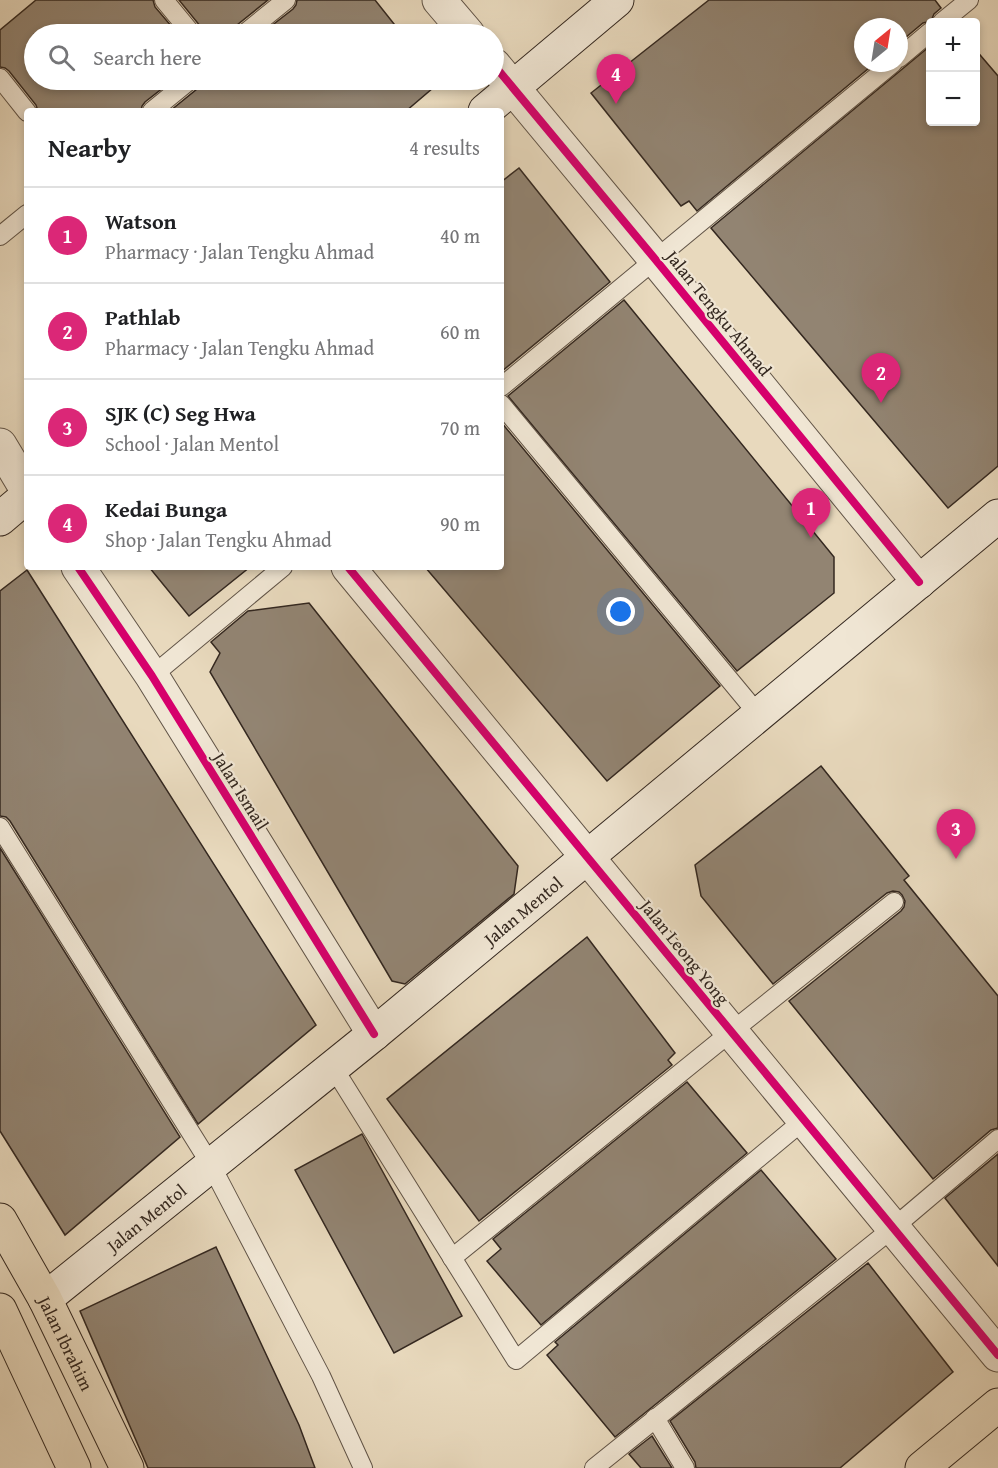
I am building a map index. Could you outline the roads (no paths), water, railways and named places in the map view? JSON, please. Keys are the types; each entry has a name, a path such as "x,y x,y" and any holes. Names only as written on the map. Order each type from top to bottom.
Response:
{"highway":[{"name":"Jalan Ibrahim","path":"0,1220 45,1299 127,1468"},
{"path":"0,1310 74,1468"},
{"path":"922,1468 998,1406"}],"street":[{"path":"439,0 459,24"},
{"path":"504,75 617,0"},
{"name":"Jalan Tengku Ahmad","path":"504,77 920,582"},
{"path":"487,108 496,90"},
{"path":"0,445 24,485"},
{"path":"0,519 24,499"},
{"name":"Jalan Mentol","path":"45,1299 333,1068 998,516"},
{"name":"Jalan Ismail","path":"80,570 152,676 374,1034"},
{"name":"Jalan Leong Yong","path":"350,570 998,1355"}],"lane":[{"path":"164,0 184,24"},
{"path":"256,24 286,0"},
{"path":"947,18 969,0"},
{"path":"908,50 926,35"},
{"path":"504,385 882,72"},
{"path":"0,78 24,108"},
{"path":"156,108 178,90"},
{"path":"0,236 24,216"},
{"path":"504,408 758,714"},
{"path":"152,676 279,570"},
{"path":"0,827 211,1165 321,1376 363,1468"},
{"path":"452,1258 894,902"},
{"path":"333,1068 516,1360 804,1120"},
{"path":"594,1468 893,1228 998,1139"},
{"path":"655,1418 685,1468"}],"place":[{"name":"Kedai Bunga","path":"616,104"},
{"name":"Pathlab","path":"881,403"},
{"name":"Watson","path":"811,538"},
{"name":"SJK (C) Seg Hwa","path":"956,859"}]}
